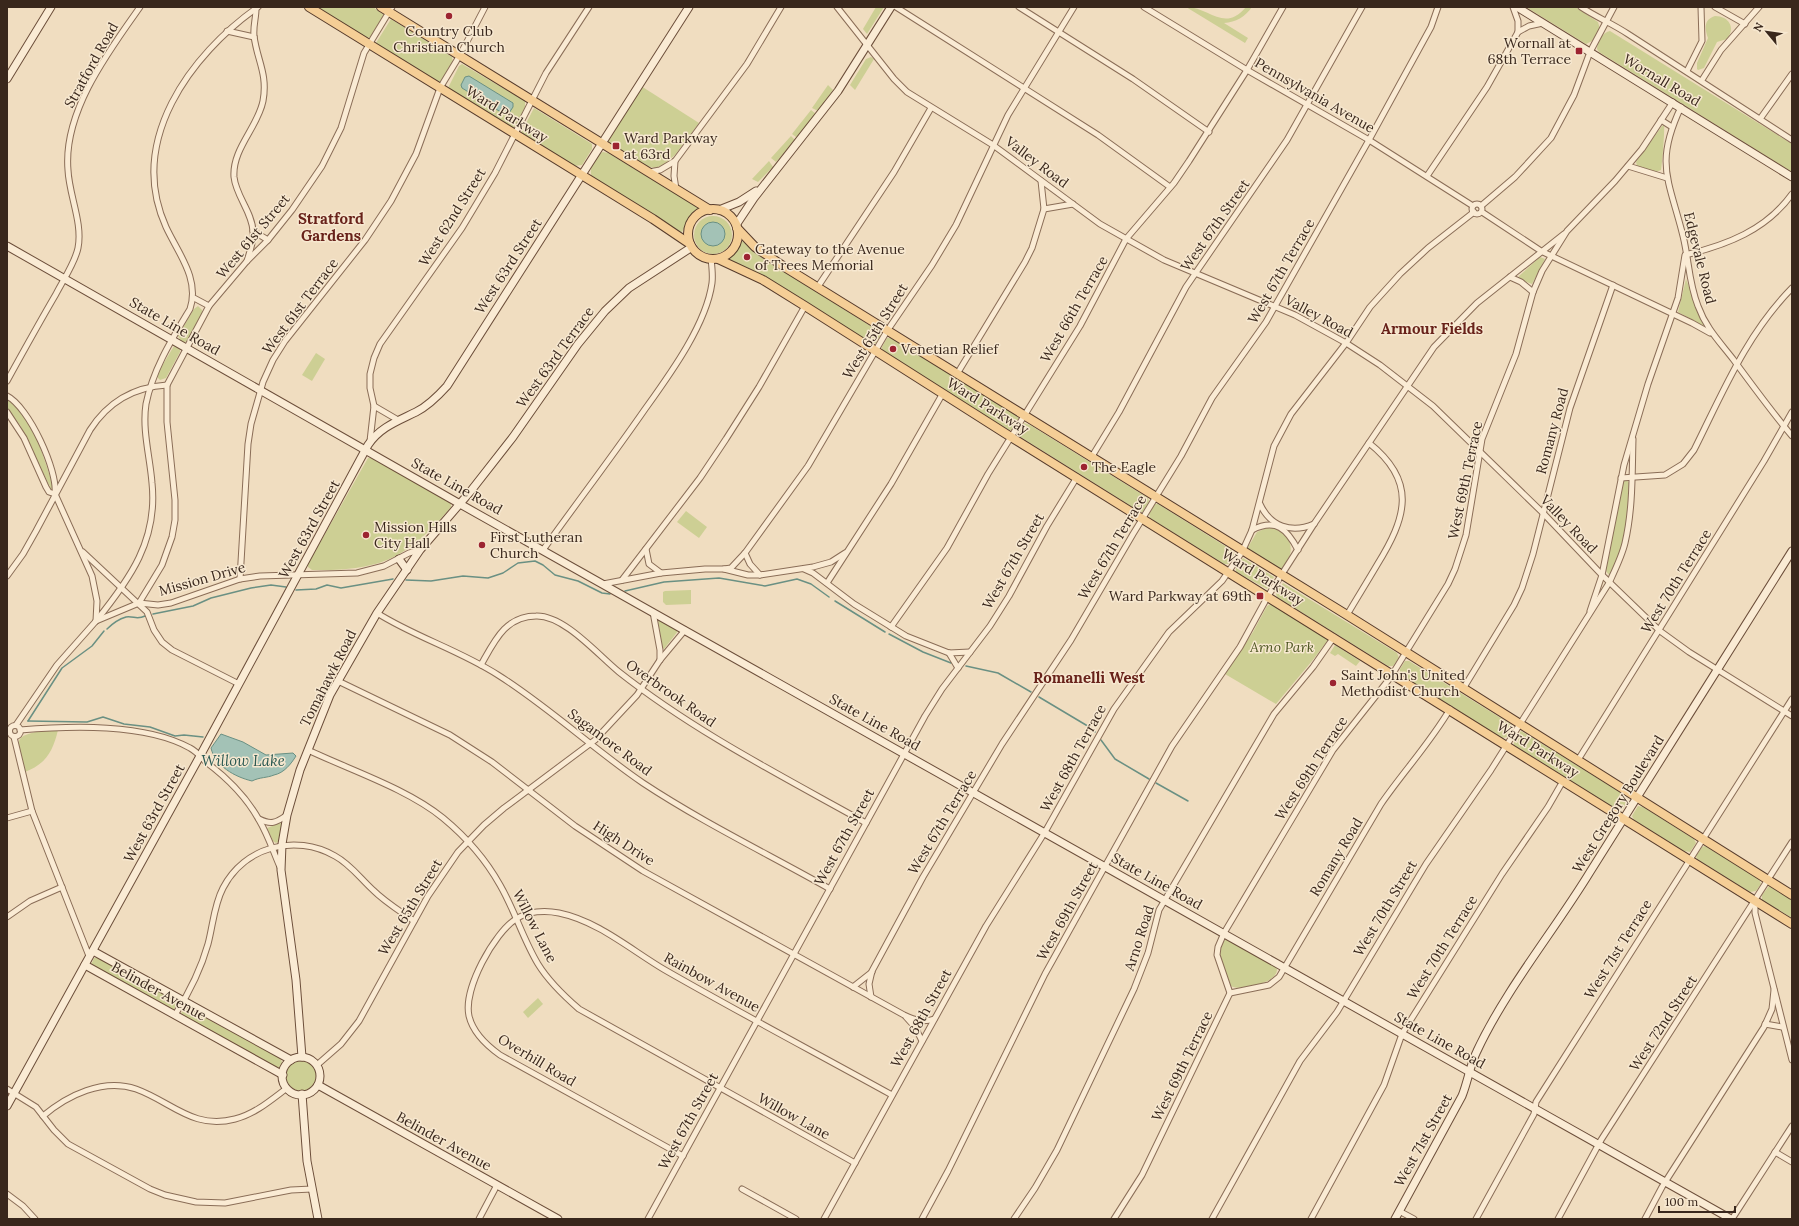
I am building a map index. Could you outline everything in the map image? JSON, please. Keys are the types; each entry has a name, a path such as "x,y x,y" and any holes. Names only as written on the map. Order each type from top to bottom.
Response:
{"main road":[{"path":"7,79 51,7"},
{"name":"Ward Parkway","path":"309,7 581,175 691,245"},
{"name":"Ward Parkway","path":"382,7 391,9 460,55 710,210"},
{"name":"West 63rd Street","path":"7,1106 200,756 367,448 377,434 398,420 426,406 446,386 601,143 690,7"},
{"path":"737,227 754,198 831,102 891,7"},
{"name":"Wornall Road","path":"1517,7 1671,104 1681,107 1792,177"},
{"path":"718,210 748,197 766,183"},
{"path":"710,210 718,210 728,214 737,227 738,235 734,248 724,257 714,259 700,255 691,245 688,236 692,222 703,212 710,210"},
{"name":"Ward Parkway","path":"737,227 755,247 817,288 1242,552 1347,615 1792,895"},
{"name":"West 63rd Terrace","path":"460,504 514,437 578,344 605,311 629,288 691,245"},
{"name":"State Line Road","path":"7,246 261,390 367,448 460,504 1732,1219"},
{"name":"Ward Parkway","path":"714,259 763,280 1011,437 1334,636 1792,924"},
{"name":"Tomahawk Road","path":"302,1057 296,980 282,870 282,844 287,815 300,770 321,715 338,681 377,613 420,550 460,504"},
{"name":"West Gregory Boulevard","path":"1470,1072 1476,1051 1504,1004 1580,888 1792,551"},
{"path":"400,559 407,570"},
{"path":"91,954 291,1060"},
{"name":"Belinder Avenue","path":"85,965 283,1075"},
{"path":"302,1057 313,1060 317,1065 320,1075 318,1085 314,1090 302,1094 296,1094 287,1088 283,1075 284,1070 291,1060 302,1057"},
{"name":"West 71st Street","path":"1395,1219 1462,1096 1470,1072"},
{"name":"Belinder Avenue","path":"318,1085 558,1219"},
{"path":"302,1094 304,1142 318,1219"}],"street":[{"name":"Stratford Road","path":"7,381 76,255 80,240 68,170 68,147 72,125 79,107 102,65 140,7"},
{"name":"West 61st Terrace","path":"240,579 248,444 252,419 261,390 273,360 285,341 365,240 391,202 416,154 440,88 460,55 485,7"},
{"name":"West 62nd Street","path":"367,448 373,424 374,406 370,388 370,374 374,358 380,344 462,228 494,173 559,51 589,7"},
{"path":"648,172 660,170 675,161 746,64 780,7"},
{"name":"Valley Road","path":"837,7 867,47 902,87 931,108 993,145 1073,204 1126,240 1194,274 1275,306 1346,342 1380,365 1433,406 1543,513 1609,583 1660,631 1717,670 1792,716"},
{"path":"896,7 1025,88 1118,149 1170,187"},
{"path":"1019,7 1133,79 1209,132"},
{"name":"West 65th Street","path":"724,570 730,568 745,553 808,466 875,350 932,265 956,225 993,145 1025,88 1074,7"},
{"name":"Pennsylvania Avenue","path":"1144,7 1247,70 1369,140 1473,206"},
{"name":"West 66th Terrace","path":"891,627 947,548 988,474 1080,326 1126,240 1170,187 1209,132 1283,7"},
{"name":"West 67th Street","path":"1091,458 1119,412 1194,274 1266,172 1308,106 1362,7"},
{"name":"West 67th Terrace","path":"871,997 869,984 872,971 923,878 1002,744 1071,640 1181,456 1212,398 1258,335 1369,140 1431,27 1438,7"},
{"path":"1427,176 1487,88 1518,32 1518,21 1514,7"},
{"path":"1581,7 1620,29 1702,80 1792,140"},
{"path":"1614,7 1607,23 1590,52 1574,95 1551,138 1515,177 1481,209 1477,214 1474,212 1473,206 1477,204 1481,209 1550,256 1711,333"},
{"path":"1687,71 1702,41 1703,34 1701,7"},
{"path":"1715,7 1746,24"},
{"path":"1702,80 1721,50 1746,24 1759,7"},
{"path":"96,621 122,589 141,555 151,522 153,498 146,443 146,406 150,386 154,374 190,309 194,298 191,276 166,226 159,207 154,181 155,155 162,124 179,88 203,55 227,31 257,8"},
{"path":"247,261 252,246 253,231 251,220 234,177 237,159 261,111 265,94 263,68 254,38 257,8"},
{"name":"West 61st Street","path":"167,385 185,347 209,306 247,261 268,240 292,210 329,154 341,128 357,73 369,44 391,9"},
{"path":"1518,32 1529,26 1543,23"},
{"path":"227,31 254,38"},
{"path":"1760,119 1792,74"},
{"path":"1550,256 1567,231 1628,166 1671,104"},
{"name":"Edgevale Road","path":"1681,107 1672,127 1666,150 1667,178 1683,234 1693,293 1711,333 1792,436"},
{"path":"817,288 894,172 931,108"},
{"path":"1661,120 1672,127"},
{"path":"675,161 674,176 676,189"},
{"path":"1628,166 1667,178"},
{"path":"957,374 1032,248 1044,209 1041,181"},
{"path":"1686,255 1719,246 1742,236 1770,218 1792,194"},
{"path":"1044,209 1073,204"},
{"name":"West 68th Terrace","path":"1045,832 1100,731 1127,689 1169,632 1187,614 1212,593 1242,552 1252,530 1260,504 1268,464 1280,433 1290,414 1346,342 1370,307 1400,274 1428,248 1474,212"},
{"path":"253,231 268,240"},
{"name":"West 69th Street","path":"922,1219 948,1171 1045,974 1172,746 1240,647 1268,596 1314,524 1406,386 1434,347 1453,325 1477,303 1567,231"},
{"name":"West 70th Street","path":"1588,615 1602,575 1621,478 1648,384 1673,315 1686,255"},
{"name":"West 69th Terrace","path":"1114,1219 1142,1175 1230,993 1217,955 1218,947 1224,933 1333,750 1393,674 1448,584 1461,554 1470,516 1480,451 1492,411 1516,354 1534,292 1550,256"},
{"path":"543,550 621,444 682,353 700,318 708,298 712,284 714,259"},
{"path":"1510,277 1521,282 1534,292"},
{"name":"Romany Road","path":"1462,688 1514,605 1533,554 1570,408 1613,285"},
{"path":"1621,478 1632,476 1665,475 1683,464 1694,450 1736,364 1760,325 1792,288"},
{"path":"194,298 209,306"},
{"path":"622,580 700,478 759,387 805,306"},
{"path":"7,576 23,554 90,430 99,417 119,399 150,386 167,385 167,422 175,500 175,520 172,537 162,565 139,603"},
{"path":"827,583 891,484 943,393"},
{"path":"7,396 21,409 38,434 55,484 55,494 81,550 95,588 97,601 96,621"},
{"path":"374,406 398,420"},
{"path":"7,412 24,438 46,487 49,492 55,494"},
{"name":"West 70th Terrace","path":"1578,760 1660,631 1792,412"},
{"name":"West 70th Street","path":"1212,1219 1300,1061 1344,1001 1426,864 1491,770 1609,583 1621,556 1630,513 1633,439"},
{"path":"1347,615 1392,540 1402,509 1401,489 1394,469 1389,460 1369,443"},
{"name":"West 67th Street","path":"648,1219 904,753 942,689 1009,596 1047,526 1077,477"},
{"path":"1260,504 1267,516 1288,533 1298,550"},
{"path":"1252,530 1263,526 1279,526 1296,529 1314,524"},
{"path":"646,549 650,564 661,573"},
{"path":"81,550 147,612 154,630 162,642 172,650 239,684"},
{"name":"Mission Drive","path":"8,733 10,728 16,725 57,665 96,621 139,603 158,605 176,602 240,579 260,576 357,573 384,566 409,553 420,550"},
{"path":"603,584 689,569 724,570 748,575 760,575 804,569 831,562 848,552"},
{"path":"745,553 750,564 760,575"},
{"path":"804,569 814,573 854,604 906,636 949,653 970,652"},
{"path":"652,611 658,635 660,660"},
{"name":"Sagamore Road","path":"377,613 412,633 481,665 523,691 624,770 675,802 830,889"},
{"name":"Overbrook Road","path":"481,665 496,638 505,627 522,618 541,616 556,620 641,689 719,740 866,823"},
{"name":"West 65th Street","path":"317,1065 332,1053 352,1032 439,878 468,842 493,816 590,744 619,716 641,689 660,660 685,630"},
{"name":"Arno Road","path":"1014,1219 1051,1162 1131,996 1148,953 1158,915 1165,900 1274,714 1313,667 1334,636"},
{"path":"949,653 958,668"},
{"name":"High Drive","path":"338,681 450,735 492,762 575,826 626,860 904,1015 917,1021 927,1022 934,1019"},
{"name":"West 71st Terrace","path":"1476,1219 1534,1114 1536,1102 1792,699"},
{"name":"Romany Road","path":"1230,993 1269,985 1279,977 1381,804 1396,782 1433,736 1450,709"},
{"path":"16,725 20,726 20,730"},
{"path":"14,737 20,730 78,727 135,732 170,738 190,748 200,756 242,796 259,819 282,870"},
{"path":"8,733 11,737 14,737 32,811 62,887 91,954"},
{"name":"Willow Lane","path":"308,750 391,788 423,805 443,818 468,842 492,873 517,918 538,964 567,999 592,1017 855,1163"},
{"name":"West 70th Terrace","path":"1311,1219 1384,1085 1402,1034 1502,874 1548,807 1563,781"},
{"path":"7,818 32,811"},
{"path":"259,819 268,823 277,822 287,815"},
{"name":"West 68th Street","path":"824,1219 1002,898 1045,832"},
{"name":"West 72nd Street","path":"1558,1219 1598,1145 1792,842"},
{"path":"176,1015 192,985 205,954 217,901 224,887 240,866 256,855 282,844 316,848 336,856 346,863 381,898 414,921"},
{"path":"7,917 30,901 62,887"},
{"path":"1755,901 1755,913 1782,1027 1792,1060"},
{"name":"Rainbow Avenue","path":"517,918 532,912 558,912 581,920 602,931 665,970 818,1056 892,1095"},
{"name":"Overhill Road","path":"517,918 503,930 470,990 468,1010 474,1030 484,1042 500,1055 683,1156"},
{"name":"West 67th Terrace","path":"853,987 872,971"},
{"path":"1645,1219 1666,1182 1765,1024 1774,1001 1774,990"},
{"name":"High Drive","path":"904,1015 915,1027 922,1041"},
{"path":"1765,1024 1782,1027"},
{"path":"43,1116 82,1092 102,1086 114,1085 136,1089 188,1116 208,1121 220,1122 248,1115 287,1088"},
{"path":"7,1089 30,1102 68,1144 150,1188 179,1199 196,1202 225,1203 291,1190 312,1189"},
{"path":"1732,1219 1792,1126"},
{"path":"1776,1152 1792,1162"},
{"path":"479,1219 497,1185"},
{"path":"742,1189 796,1219"},
{"path":"7,1194 23,1206 35,1219"},
{"path":"1399,1211 1414,1219"}],"green space":[{"path":"316,7 373,7 384,15 371,37 366,38"},
{"path":"876,7 884,7 867,34 863,29"},
{"path":"1186,7 1195,8 1217,17 1231,18 1246,7 1252,7 1240,18 1224,23 1248,38 1245,43"},
{"path":"1526,7 1575,7 1598,22 1600,29 1592,41 1586,44"},
{"path":"1715,16 1724,18 1730,23 1730,35 1727,39 1717,42 1704,68 1698,70 1697,63 1708,38 1706,25 1708,20"},
{"path":"391,19 452,57 453,62 441,81 437,82 376,43"},
{"path":"1610,31 1792,144 1792,172 1599,52 1597,46 1599,40 1605,33"},
{"path":"871,57 874,59 855,90 850,85 866,59"},
{"path":"462,64 525,101 525,107 515,127 510,127 448,88 459,66"},
{"path":"828,85 833,90 818,111 812,108"},
{"path":"641,86 699,123 675,155 663,165 655,168 646,166 608,142"},
{"path":"534,108 592,144 592,149 582,165 574,166 521,133"},
{"path":"811,110 816,114 799,136 796,137 792,134"},
{"path":"1664,125 1661,170 1656,172 1637,166 1636,162"},
{"path":"791,136 795,140 794,142 776,162 771,158"},
{"path":"603,152 608,153 698,207 698,210 690,217 682,232 678,231 592,177 591,170 593,163 597,156"},
{"path":"769,161 773,167 758,182 752,179"},
{"path":"709,216 717,216 727,221 731,228 731,242 727,249 717,254 709,254 699,249 697,246 694,239 694,231 699,221 702,219"},
{"path":"741,240 762,258 880,332 881,335 876,343 871,343 755,271 729,260"},
{"path":"1540,257 1545,259 1532,284 1519,279 1519,276"},
{"path":"1686,279 1704,326 1678,312"},
{"path":"198,306 202,310 202,314 187,341 182,343 178,336 194,309"},
{"path":"887,338 891,338 1017,416 1019,419 1012,430 1009,430 882,351 882,347"},
{"path":"174,346 180,348 180,352 166,378 160,380 157,374"},
{"path":"316,353 325,359 312,381 302,375"},
{"path":"7,399 17,407 25,417 37,439 54,488 52,491 20,425 7,409"},
{"path":"1024,423 1030,425 1148,498 1149,501 1143,512 1139,511 1019,436 1018,433"},
{"path":"368,458 372,458 448,500 451,507 420,539 406,550 390,558 374,564 356,568 312,570 308,567 308,564"},
{"path":"1627,480 1629,483 1625,532 1619,558 1609,575 1606,571 1622,486 1624,481"},
{"path":"1155,504 1158,504 1233,551 1234,555 1229,564 1224,564 1150,518 1149,514"},
{"path":"686,511 707,527 699,538 677,522"},
{"path":"1269,527 1277,529 1283,533 1290,544 1290,556 1281,569 1247,549 1257,532"},
{"path":"1243,558 1274,577 1267,589 1236,572 1236,566"},
{"path":"1283,583 1397,653 1399,658 1393,666 1388,666 1277,597 1276,594"},
{"path":"691,590 691,604 666,605 663,602 663,592 665,591"},
{"name":"Arno Park","path":"1272,603 1328,640 1276,704 1225,674 1253,632 1267,606"},
{"path":"658,620 678,631 664,649 662,648"},
{"path":"1335,645 1360,661 1356,666 1338,654 1335,656 1330,653"},
{"path":"1405,661 1409,661 1512,725 1512,730 1508,737 1502,738 1400,674 1400,669"},
{"path":"49,730 58,730 54,744 48,756 38,765 25,772 19,752 19,740 29,734"},
{"path":"1521,731 1623,794 1627,800 1623,809 1618,810 1514,745 1514,740"},
{"path":"1638,806 1643,807 1694,839 1696,843 1690,852 1684,851 1634,820 1632,816"},
{"path":"280,823 282,824 279,841 276,843 273,841 267,828"},
{"path":"1705,846 1759,879 1761,884 1756,891 1750,892 1697,859 1696,856 1702,847"},
{"path":"1769,886 1792,900 1792,918 1762,900 1762,895"},
{"path":"1228,939 1276,966 1277,972 1267,981 1251,987 1236,988 1231,986 1219,954 1223,941"},
{"path":"94,958 99,958 176,1000 178,1003 173,1011 91,965"},
{"path":"538,998 543,1004 528,1018 523,1012"},
{"path":"185,1007 280,1058 282,1062 278,1069 180,1015"},
{"path":"301,1061 312,1065 316,1076 312,1087 301,1091 290,1087 286,1076 290,1065"}],"water":[{"path":"469,76 513,103 513,107 509,113 504,114 462,88 461,85 465,77"},
{"path":"713,222 718,223 724,229 724,239 718,245 713,246 708,245 702,239 701,234 702,229 708,223"},
{"name":"Willow Lake","path":"221,734 243,742 266,755 293,753 296,756 287,768 278,774 252,781 239,777 227,770 221,765 213,754 211,748"}],"waterway":[{"path":"406,580 431,581 463,576 488,578 503,573 518,563 535,561 543,565 555,575 578,581 602,593 610,594"},
{"path":"625,591 664,582 719,578 765,586 797,579 811,584 829,597"},
{"path":"296,590 316,589 327,585 341,588 393,579"},
{"path":"153,614 193,606 211,598 251,588 271,585 286,587"},
{"path":"835,601 885,632"},
{"path":"107,629 123,618 140,618 145,616"},
{"path":"28,721 62,668 92,646 104,631"},
{"path":"889,634 923,652 951,663"},
{"path":"966,666 998,673 1031,692"},
{"path":"1039,697 1091,728 1095,732"},
{"path":"28,721 87,722 103,717 124,724 150,727 175,736 184,735 203,737"},
{"path":"1101,740 1115,759 1149,779"},
{"path":"1156,783 1188,801"}],"place":[{"name":"Country Club Christian Church","path":"449,16"},
{"name":"Wornall at 68th Terrace","path":"1579,51"},
{"name":"Ward Parkway at 63rd","path":"616,146"},
{"name":"Gateway to the Avenue of Trees Memorial","path":"747,257"},
{"name":"Venetian Relief","path":"893,349"},
{"name":"The Eagle","path":"1084,467"},
{"name":"Mission Hills City Hall","path":"366,535"},
{"name":"First Lutheran Church","path":"482,545"},
{"name":"Ward Parkway at 69th","path":"1260,596"},
{"name":"Saint John's United Methodist Church","path":"1333,683"}],"district":[{"name":"Stratford Gardens","path":"331,228"},
{"name":"Armour Fields","path":"1432,329"},
{"name":"Romanelli West","path":"1089,678"}]}
